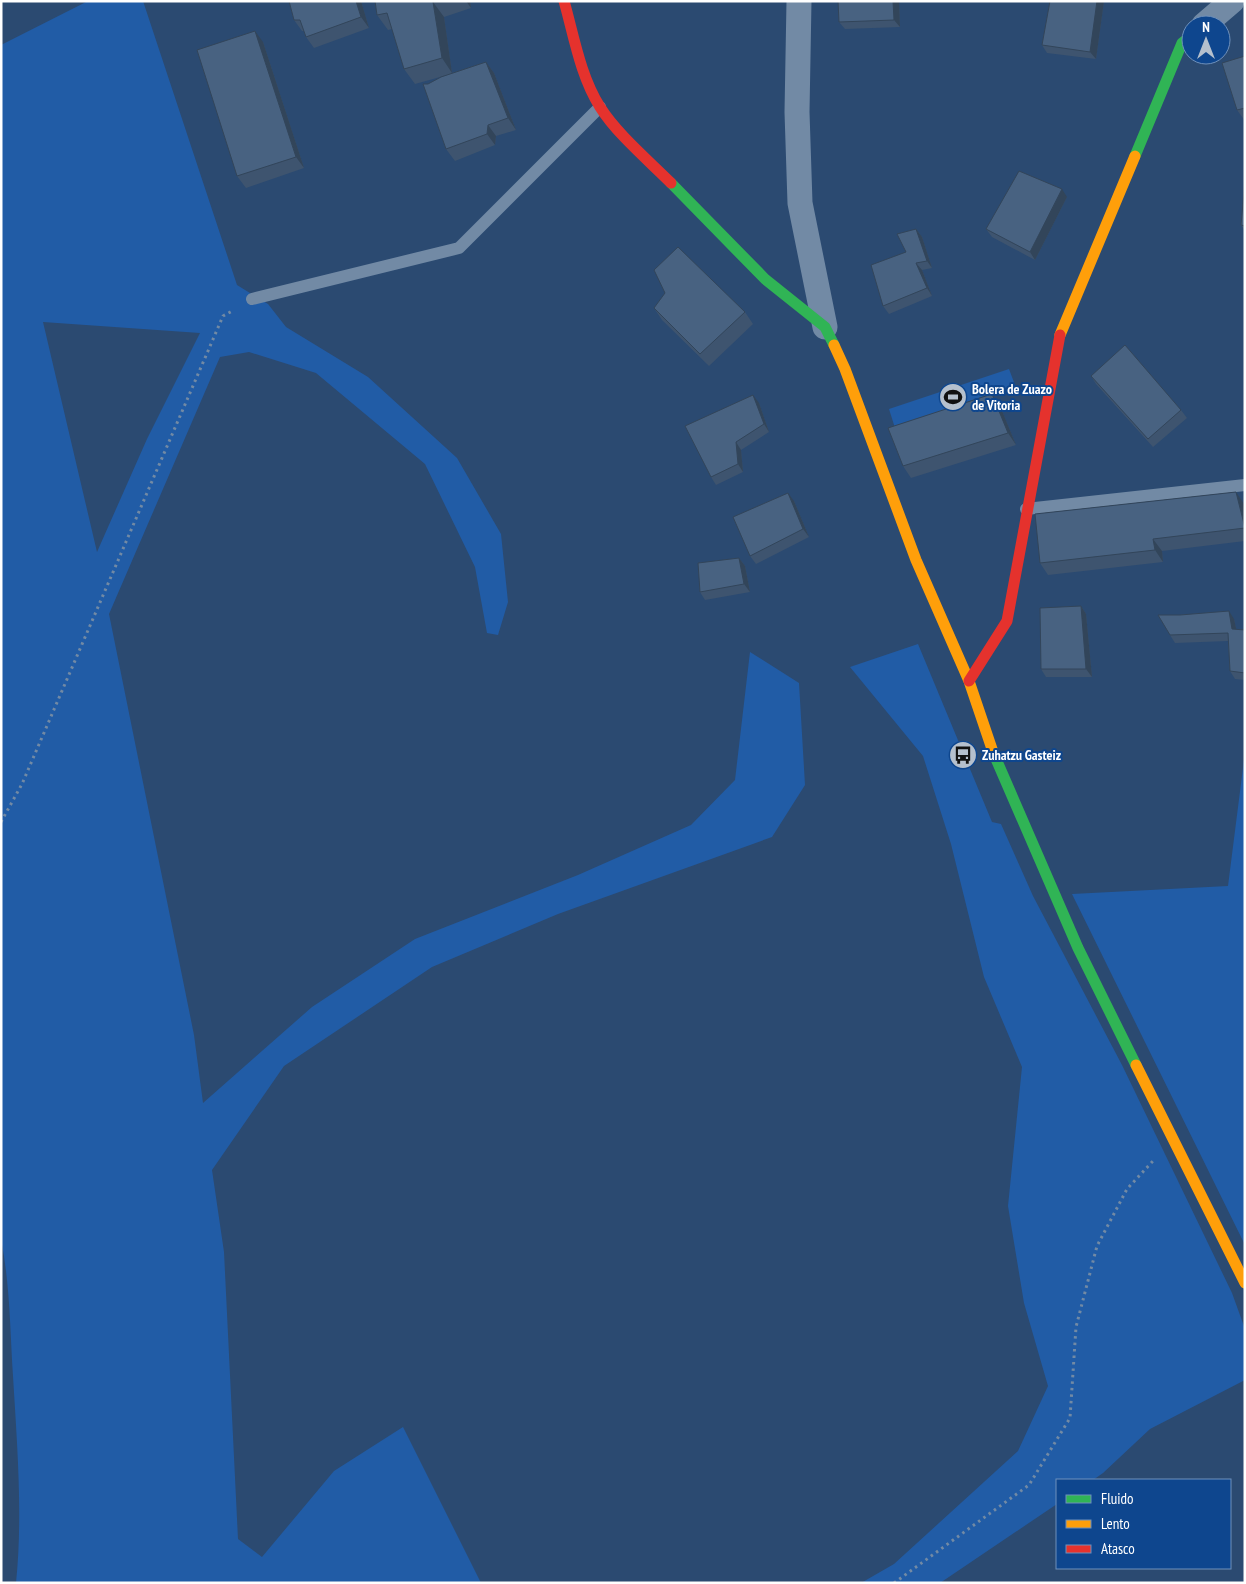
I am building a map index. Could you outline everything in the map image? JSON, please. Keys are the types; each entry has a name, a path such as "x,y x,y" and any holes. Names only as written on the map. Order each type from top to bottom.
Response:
{"street":[{"path":"564,1 582,67 600,108 629,142 765,279 825,327"},
{"path":"800,1 797,112 800,204 825,327 845,369 916,560 970,680 994,756 1078,948 1245,1283"},
{"path":"1216,15 1232,1"},
{"path":"970,680 1007,620 1018,568 1026,509 1057,342 1181,45"}],"lane":[{"path":"252,299 459,248 600,108"},
{"path":"1026,509 1245,485"}],"path":[{"path":"1,822 22,784 224,316 252,299"},
{"path":"894,1583 1029,1485 1070,1418 1076,1327 1097,1246 1127,1189 1174,1138"}],"shaded area":[{"path":"88,1 143,1 237,285 268,304 286,327 368,377 457,458 501,534 508,602 498,635 487,633 475,567 425,464 316,373 249,352 220,357 109,614 194,1035 203,1103 312,1007 415,939 578,875 691,825 735,780 750,652 799,683 805,785 772,837 558,914 432,967 284,1066 212,1170 224,1252 238,1539 262,1557 334,1471 403,1427 481,1583 16,1583 19,1532 18,1453 8,1290 1,1239 1,45","holes":["43,322 200,333 147,439 97,552"]},
{"name":"Bolera de Zuazo de Vitoria","path":"1009,369 1015,385 895,428 889,409"},
{"path":"918,644 992,822 1001,824 1033,896 1122,1065 1232,1293 1245,1329 1245,1380 1150,1429 1094,1479 1056,1479 1056,1505 940,1583 861,1583 894,1564 1018,1451 1048,1386 1024,1303 1008,1206 1022,1067 984,977 951,844 923,756 850,667"},
{"path":"1245,752 1245,1245 1072,894 1228,886"}],"building":[{"path":"289,1 356,1 361,17 306,37 300,20 294,20"},
{"path":"375,1 435,1 433,2 442,58 404,69 387,13 377,15"},
{"path":"838,1 893,1 894,20 839,22"},
{"path":"1050,1 1097,1 1090,52 1042,45"},
{"path":"255,31 296,157 237,176 197,50"},
{"path":"1245,56 1245,108 1237,110 1223,65 1231,65 1231,60"},
{"path":"486,62 508,118 488,125 487,134 446,149 423,84 428,84 441,77"},
{"path":"1019,171 1062,189 1030,252 986,229"},
{"path":"1245,181 1245,226 1241,225"},
{"path":"916,229 927,261 916,263 927,288 883,306 871,265 906,252 897,234"},
{"path":"678,247 745,312 700,354 654,308 665,293 654,270"},
{"path":"1125,345 1181,410 1148,439 1091,376"},
{"path":"992,394 1008,433 903,466 888,428"},
{"path":"753,395 764,424 736,442 738,464 711,477 685,426"},
{"path":"1236,492 1245,528 1153,539 1155,550 1040,563 1035,514"},
{"path":"788,493 803,529 750,556 733,517"},
{"path":"739,558 744,584 700,592 698,563"},
{"path":"1081,606 1086,669 1041,669 1040,608"},
{"path":"1229,611 1232,629 1245,630 1245,673 1230,671 1228,633 1170,635 1158,615 1180,615"}],"traffic: fast":[{"path":"1135,156 1181,45"},
{"path":"671,183 765,279 825,327 834,345"},
{"path":"993,752 1078,948 1136,1065"}],"traffic: slow":[{"path":"1060,335 1135,156"},
{"path":"834,345 845,369 916,560 969,681 993,752"},
{"path":"1136,1065 1245,1283"}],"traffic: jam":[{"path":"564,1 582,69 600,107 624,137 671,183"},
{"path":"969,681 1007,621 1060,335"}],"place":[{"name":"Bolera de Zuazo de Vitoria","path":"953,397"},
{"name":"Zuhatzu Gasteiz","path":"963,755"}]}
